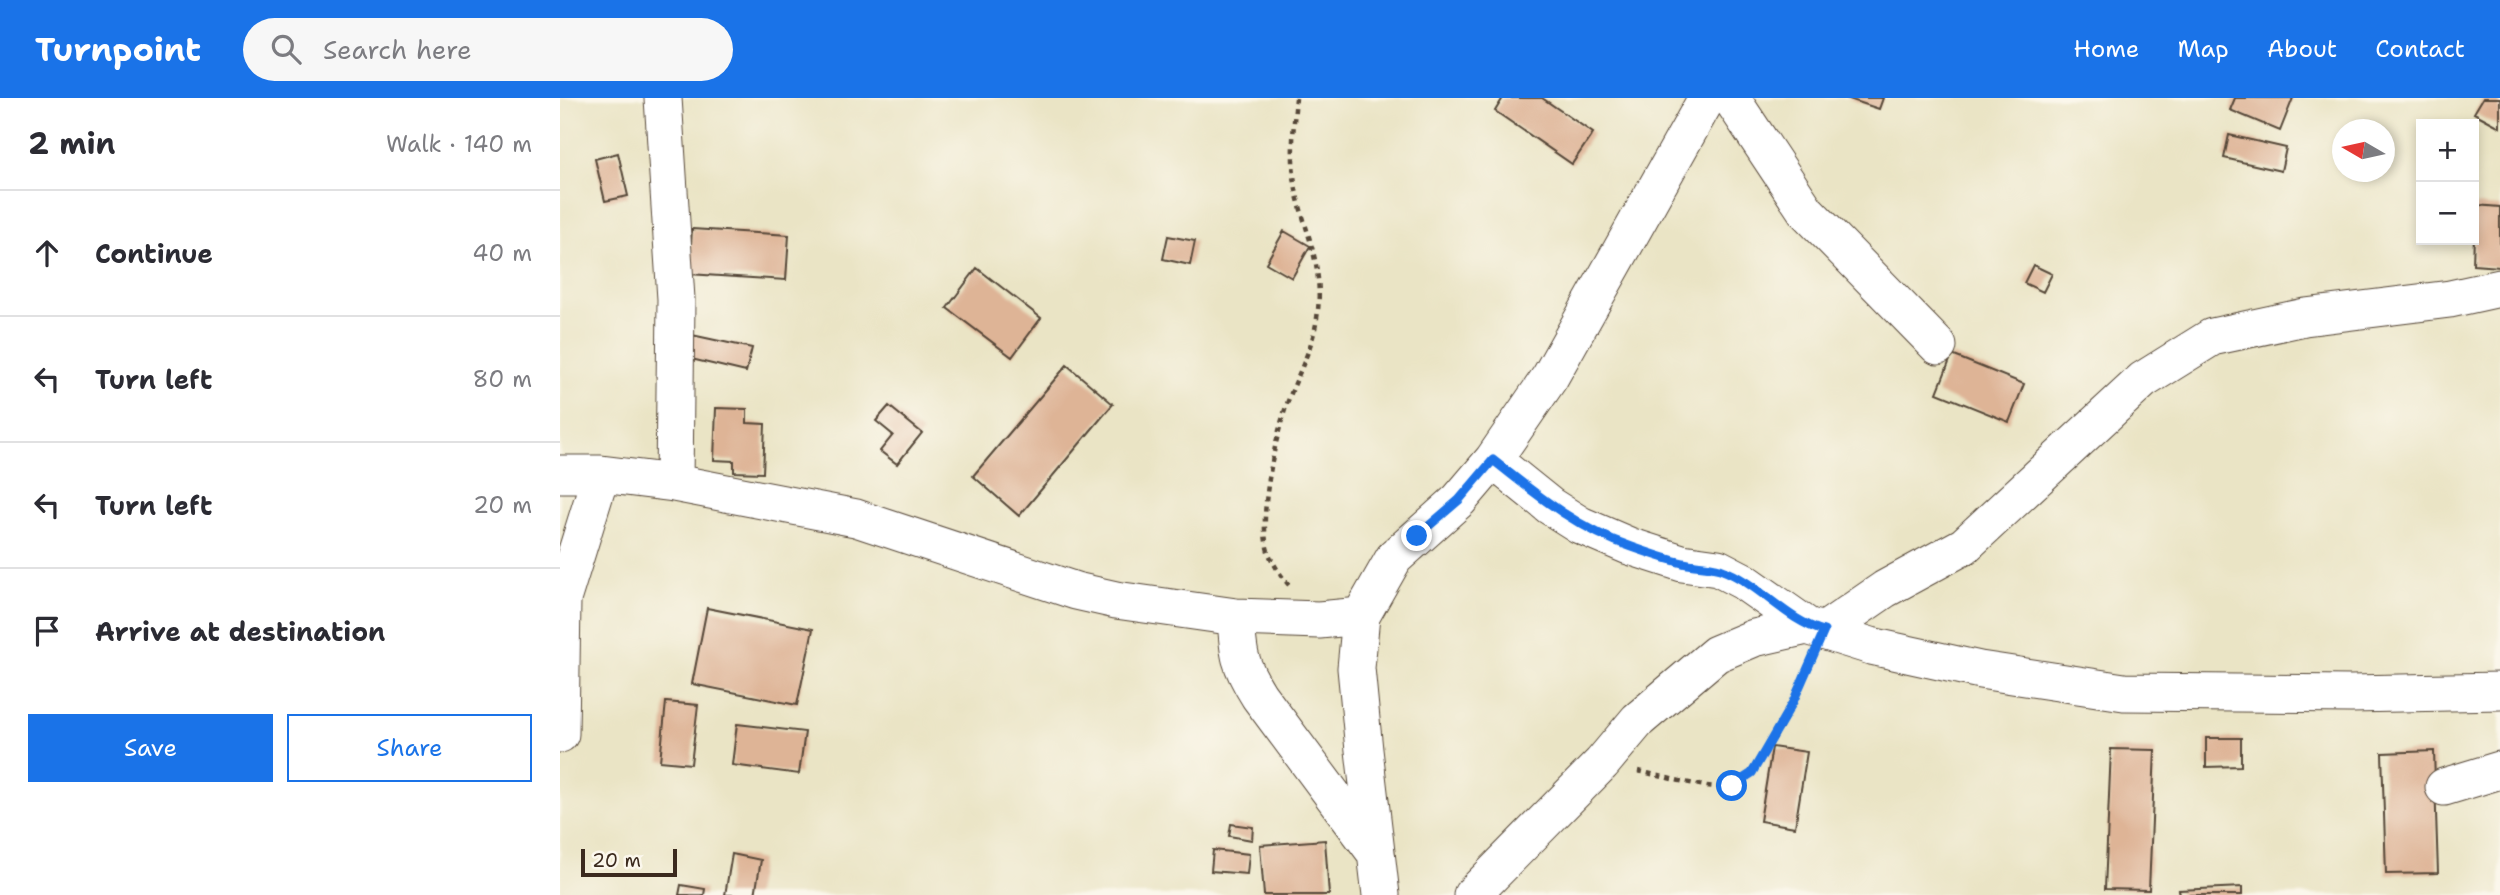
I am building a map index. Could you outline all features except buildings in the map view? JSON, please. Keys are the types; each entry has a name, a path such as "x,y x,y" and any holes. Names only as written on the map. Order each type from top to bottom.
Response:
{"street":[{"path":"663,98 676,299 674,483"},
{"path":"1381,895 1356,668 1361,616 1394,558 1459,500 1493,460 1550,377 1707,98"},
{"path":"1731,98 1806,211 1938,346"},
{"path":"1472,895 1602,762 1638,720 1716,654 1754,638 1816,628 1964,546 2143,380 2212,337 2305,317 2450,299 2500,288"},
{"path":"1493,460 1550,506 1580,525 1682,563 1718,568 1743,580 1816,628 1871,646 1980,670 2124,692 2351,694 2500,691"},
{"path":"560,474 601,474 674,483 856,518 1076,591 1116,600 1236,617 1319,620 1361,616"},
{"path":"560,734 561,603 601,474"},
{"path":"1236,617 1238,653 1243,671 1376,853"},
{"path":"2444,787 2500,770"}],"path":[{"path":"1296,98 1293,128 1298,198 1320,280 1308,353 1284,412 1270,468 1265,525 1268,551 1281,576 1319,620"},
{"path":"1602,762 1707,786 1732,786 1752,773 1793,702 1816,628"}],"route":[{"path":"1417,536 1459,500 1493,460 1550,506 1580,525 1629,546 1682,563 1718,568 1743,580 1807,626 1824,631 1793,702 1752,773 1732,786"}]}
